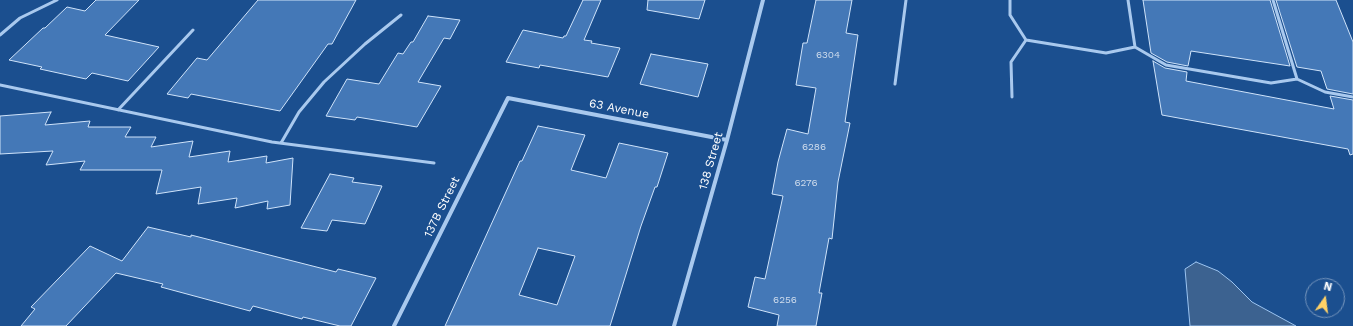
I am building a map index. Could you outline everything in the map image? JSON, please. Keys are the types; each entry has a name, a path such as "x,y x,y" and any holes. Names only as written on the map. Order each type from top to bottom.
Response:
{"street":[{"name":"138 Street","path":"674,326 727,140 764,0"},
{"name":"63 Avenue","path":"508,98 727,140"},
{"name":"137B Street","path":"394,326 508,98"}],"lane":[{"path":"0,35 20,18 58,0"},
{"path":"895,84 906,0"},
{"path":"1010,0 1010,15 1026,40 1106,53 1135,47 1166,65 1271,83 1297,79 1325,92 1353,97"},
{"path":"1128,0 1135,47"},
{"path":"1273,0 1297,79"},
{"path":"281,143 299,112 324,82 365,44 401,15"},
{"path":"118,110 193,30"},
{"path":"1012,97 1011,62 1026,40"},
{"path":"0,85 281,143 434,162"}],"water":[{"path":"1196,262 1218,271 1232,282 1252,302 1296,326 1190,326 1185,269"}],"building":[{"path":"96,0 139,0 105,35 159,47 128,81 92,73 86,79 40,69 42,67 9,60 67,7 85,11"},
{"path":"258,0 356,0 332,44 328,44 280,111 191,94 188,98 167,94 197,58 207,60"},
{"path":"583,0 601,0 584,40 592,41 591,43 620,48 608,77 540,65 539,68 506,62 523,30 563,38 566,36"},
{"path":"648,0 705,0 699,19 647,10"},
{"path":"816,0 852,0 846,33 858,35 845,122 850,123 838,182 832,239 829,238 819,293 822,293 816,326 777,326 779,315 748,307 755,277 765,279 783,196 772,194 778,162 787,129 808,134 816,88 796,85 803,43 807,43"},
{"path":"1143,0 1270,0 1290,66 1191,51 1188,66 1167,62 1151,53"},
{"path":"1276,0 1336,0 1353,42 1353,94 1327,89 1321,71 1297,67"},
{"path":"428,16 460,20 450,39 444,38 418,82 441,86 417,127 357,117 355,120 326,116 347,79 379,84 398,53 403,54 411,42 413,42"},
{"path":"651,54 708,64 698,97 640,84"},
{"path":"1153,61 1165,68 1187,72 1186,81 1334,109 1330,96 1353,100 1353,154 1350,155 1348,149 1162,115"},
{"path":"51,112 45,125 90,121 88,127 131,127 125,137 156,137 151,147 193,141 189,157 230,151 228,162 267,156 266,163 293,158 290,205 267,209 268,201 235,208 237,198 198,204 201,187 156,194 162,170 80,170 85,161 46,165 53,151 0,154 0,116"},
{"path":"538,126 585,135 571,170 606,178 619,143 668,153 657,187 655,187 641,226 610,326 445,326 520,161 522,161","holes":["538,248 575,256 557,305 519,295"]},
{"path":"330,174 354,178 352,182 382,186 365,224 332,220 327,231 301,228"},
{"path":"148,227 191,237 191,235 336,272 338,269 376,278 351,326 340,326 303,317 302,319 253,306 250,311 161,287 163,284 116,273 66,326 21,326 35,309 31,307 90,246 122,261"}]}
